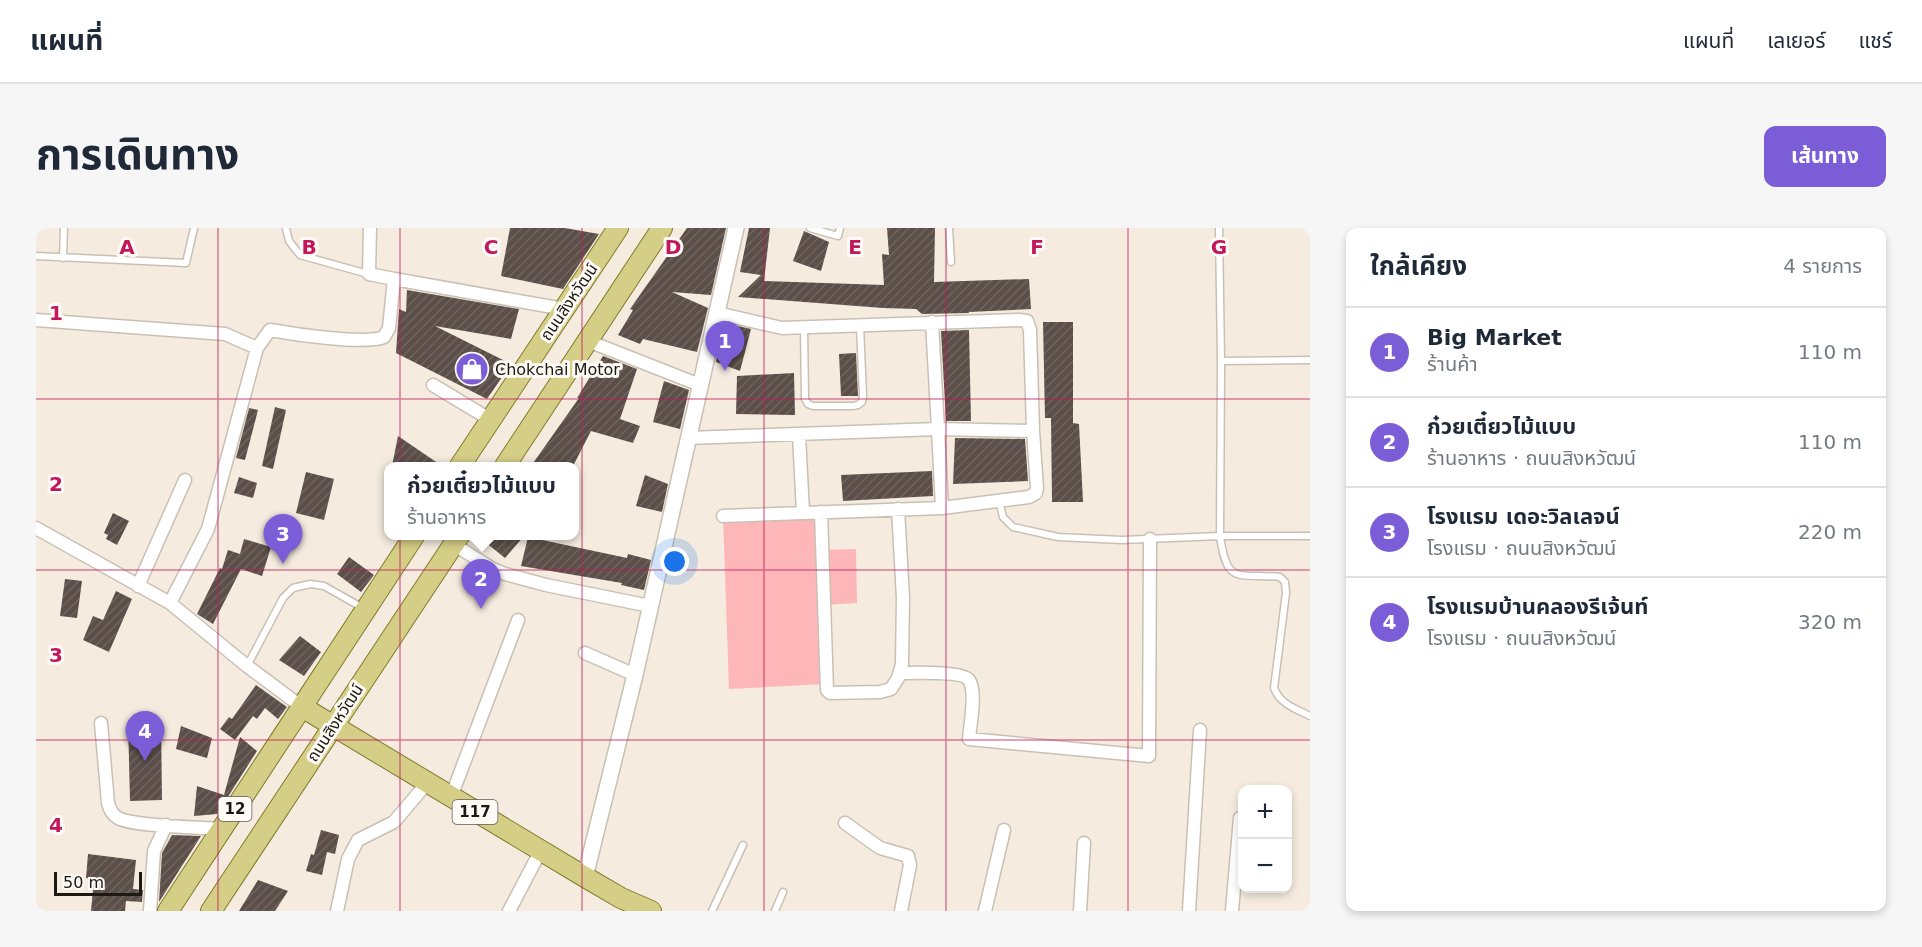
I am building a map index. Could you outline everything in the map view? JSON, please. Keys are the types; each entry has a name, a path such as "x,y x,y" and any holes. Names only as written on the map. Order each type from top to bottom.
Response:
{"main road":[{"name":"ถนนสิงหวัฒน์","path":"463,462 618,228"},
{"path":"508,462 662,228"},
{"name":"12","path":"168,911 411,540"},
{"name":"ถนนสิงหวัฒน์","path":"211,911 456,540"},
{"name":"117","path":"302,707 585,877 644,909"}],"street":[{"path":"370,228 369,274 564,309"},
{"path":"585,877 635,675 736,228"},
{"path":"171,603 208,529 257,348 270,330 373,340 384,337 389,328 394,279"},
{"path":"717,312 777,328 932,322 1022,320 1028,322 1036,493 1029,498 942,508 723,516"},
{"path":"36,320 225,334 257,348"},
{"path":"932,322 942,508"},
{"path":"588,340 700,385"},
{"path":"433,385 491,420"},
{"path":"688,438 938,429 1033,431"},
{"path":"799,435 803,513"},
{"path":"138,586 185,480"},
{"path":"821,512 827,691 830,693 888,691 895,684 900,673 903,598 898,509"},
{"path":"36,528 171,603 247,666 302,707"},
{"path":"900,673 955,675 965,676 970,680 972,689 969,739 1149,756 1150,539"},
{"path":"456,540 493,569 505,574 546,585 650,606"},
{"path":"451,797 518,620"},
{"path":"585,653 635,675"},
{"path":"101,723 108,803 111,812 120,819 166,825 222,828"},
{"path":"1190,911 1200,730"},
{"path":"337,911 348,859 358,840 394,822 427,783"},
{"path":"845,823 880,848 908,856 910,865 901,911"},
{"path":"150,911 154,851 166,825"},
{"path":"985,911 1004,830"},
{"path":"1232,911 1238,839"},
{"path":"1080,911 1084,843"},
{"path":"509,911 541,850"}],"lane":[{"path":"63,258 64,228"},
{"path":"36,256 186,263 194,228"},
{"path":"286,228 289,241 300,255 369,274"},
{"path":"810,228 838,236 840,228"},
{"path":"949,228 951,262"},
{"path":"1220,228 1220,536 1223,557 1227,568 1233,573 1280,577 1285,582 1286,593 1274,688 1277,696 1283,701 1310,716"},
{"path":"804,328 805,399 808,404 852,406 858,405 863,396 860,326"},
{"path":"1221,362 1310,360"},
{"path":"999,501 1003,517 1013,527 1058,537 1122,540 1220,536 1310,536"},
{"path":"247,666 283,598 293,588 310,584 324,586 366,609"},
{"path":"712,911 743,845"},
{"path":"775,911 783,892"}],"shaded area":[{"path":"821,512 822,550 856,549 857,603 824,605 826,684 729,689 723,516"}],"building":[{"path":"510,228 565,228 599,234 563,289 501,276"},
{"path":"687,228 726,228 711,295 672,292 708,308 697,352 643,339 640,344 618,335 633,310 630,309"},
{"path":"749,228 770,228 764,281 884,285 882,254 889,255 887,228 935,228 934,282 1029,279 1031,309 922,314 916,309 738,297 761,275 740,272"},
{"path":"804,231 829,242 821,271 793,261"},
{"path":"407,290 519,309 511,339 435,326 511,364 487,399 396,353 399,309 406,312"},
{"path":"1043,322 1073,322 1073,423 1079,424 1083,502 1052,502 1051,418 1045,418"},
{"path":"724,323 751,329 740,371 716,362"},
{"path":"969,330 971,421 946,421 941,331"},
{"path":"856,353 858,396 841,396 839,354"},
{"path":"603,356 637,369 620,419 640,426 633,443 591,431 575,462 534,462 579,398 577,398"},
{"path":"794,373 795,415 736,414 737,376"},
{"path":"664,381 689,390 680,429 653,422"},
{"path":"275,407 286,410 273,469 262,466"},
{"path":"249,408 258,410 245,460 236,458"},
{"path":"398,436 436,462 393,462"},
{"path":"955,438 1025,439 1028,481 953,484"},
{"path":"932,471 933,496 843,501 841,475"},
{"path":"306,472 334,479 324,520 296,513"},
{"path":"645,475 668,484 662,512 636,506"},
{"path":"239,477 257,483 253,498 234,493"},
{"path":"113,513 129,521 117,545 106,539 108,535 104,533"},
{"path":"244,539 271,547 262,576 241,569 213,624 197,614 220,568 222,569 228,550 240,554"},
{"path":"486,540 521,540 505,558 485,542"},
{"path":"527,540 542,540 627,558 628,554 651,560 644,590 621,585 622,583 521,566"},
{"path":"349,557 374,575 361,592 337,574"},
{"path":"65,579 82,581 77,618 60,616"},
{"path":"116,591 132,599 109,652 83,640 93,616 103,620"},
{"path":"300,636 321,652 304,676 279,660"},
{"path":"256,685 287,707 278,719 265,708 257,719 253,716 235,740 220,729 229,717 232,719"},
{"path":"161,720 162,800 130,801 128,721"},
{"path":"181,726 212,738 207,758 176,749"},
{"path":"240,737 257,751 217,814 194,816 197,786 224,795"},
{"path":"321,830 339,835 335,854 327,852 322,875 306,871 311,854 314,855"},
{"path":"172,835 201,836 159,902 162,853"},
{"path":"88,854 136,860 133,889 143,890 142,902 126,901 125,911 91,911 94,879 86,878"},
{"path":"258,880 288,891 275,911 239,911"}],"place":[{"name":"Chokchai Motor","path":"472,369"},
{"name":"Big Market","path":"725,371"},
{"name":"โรงแรม เดอะวิลเลจน์","path":"283,564"},
{"name":"ก๋วยเตี๋ยวไม้แบบ","path":"481,609"},
{"name":"โรงแรมบ้านคลองรีเจ้นท์","path":"145,761"}]}
